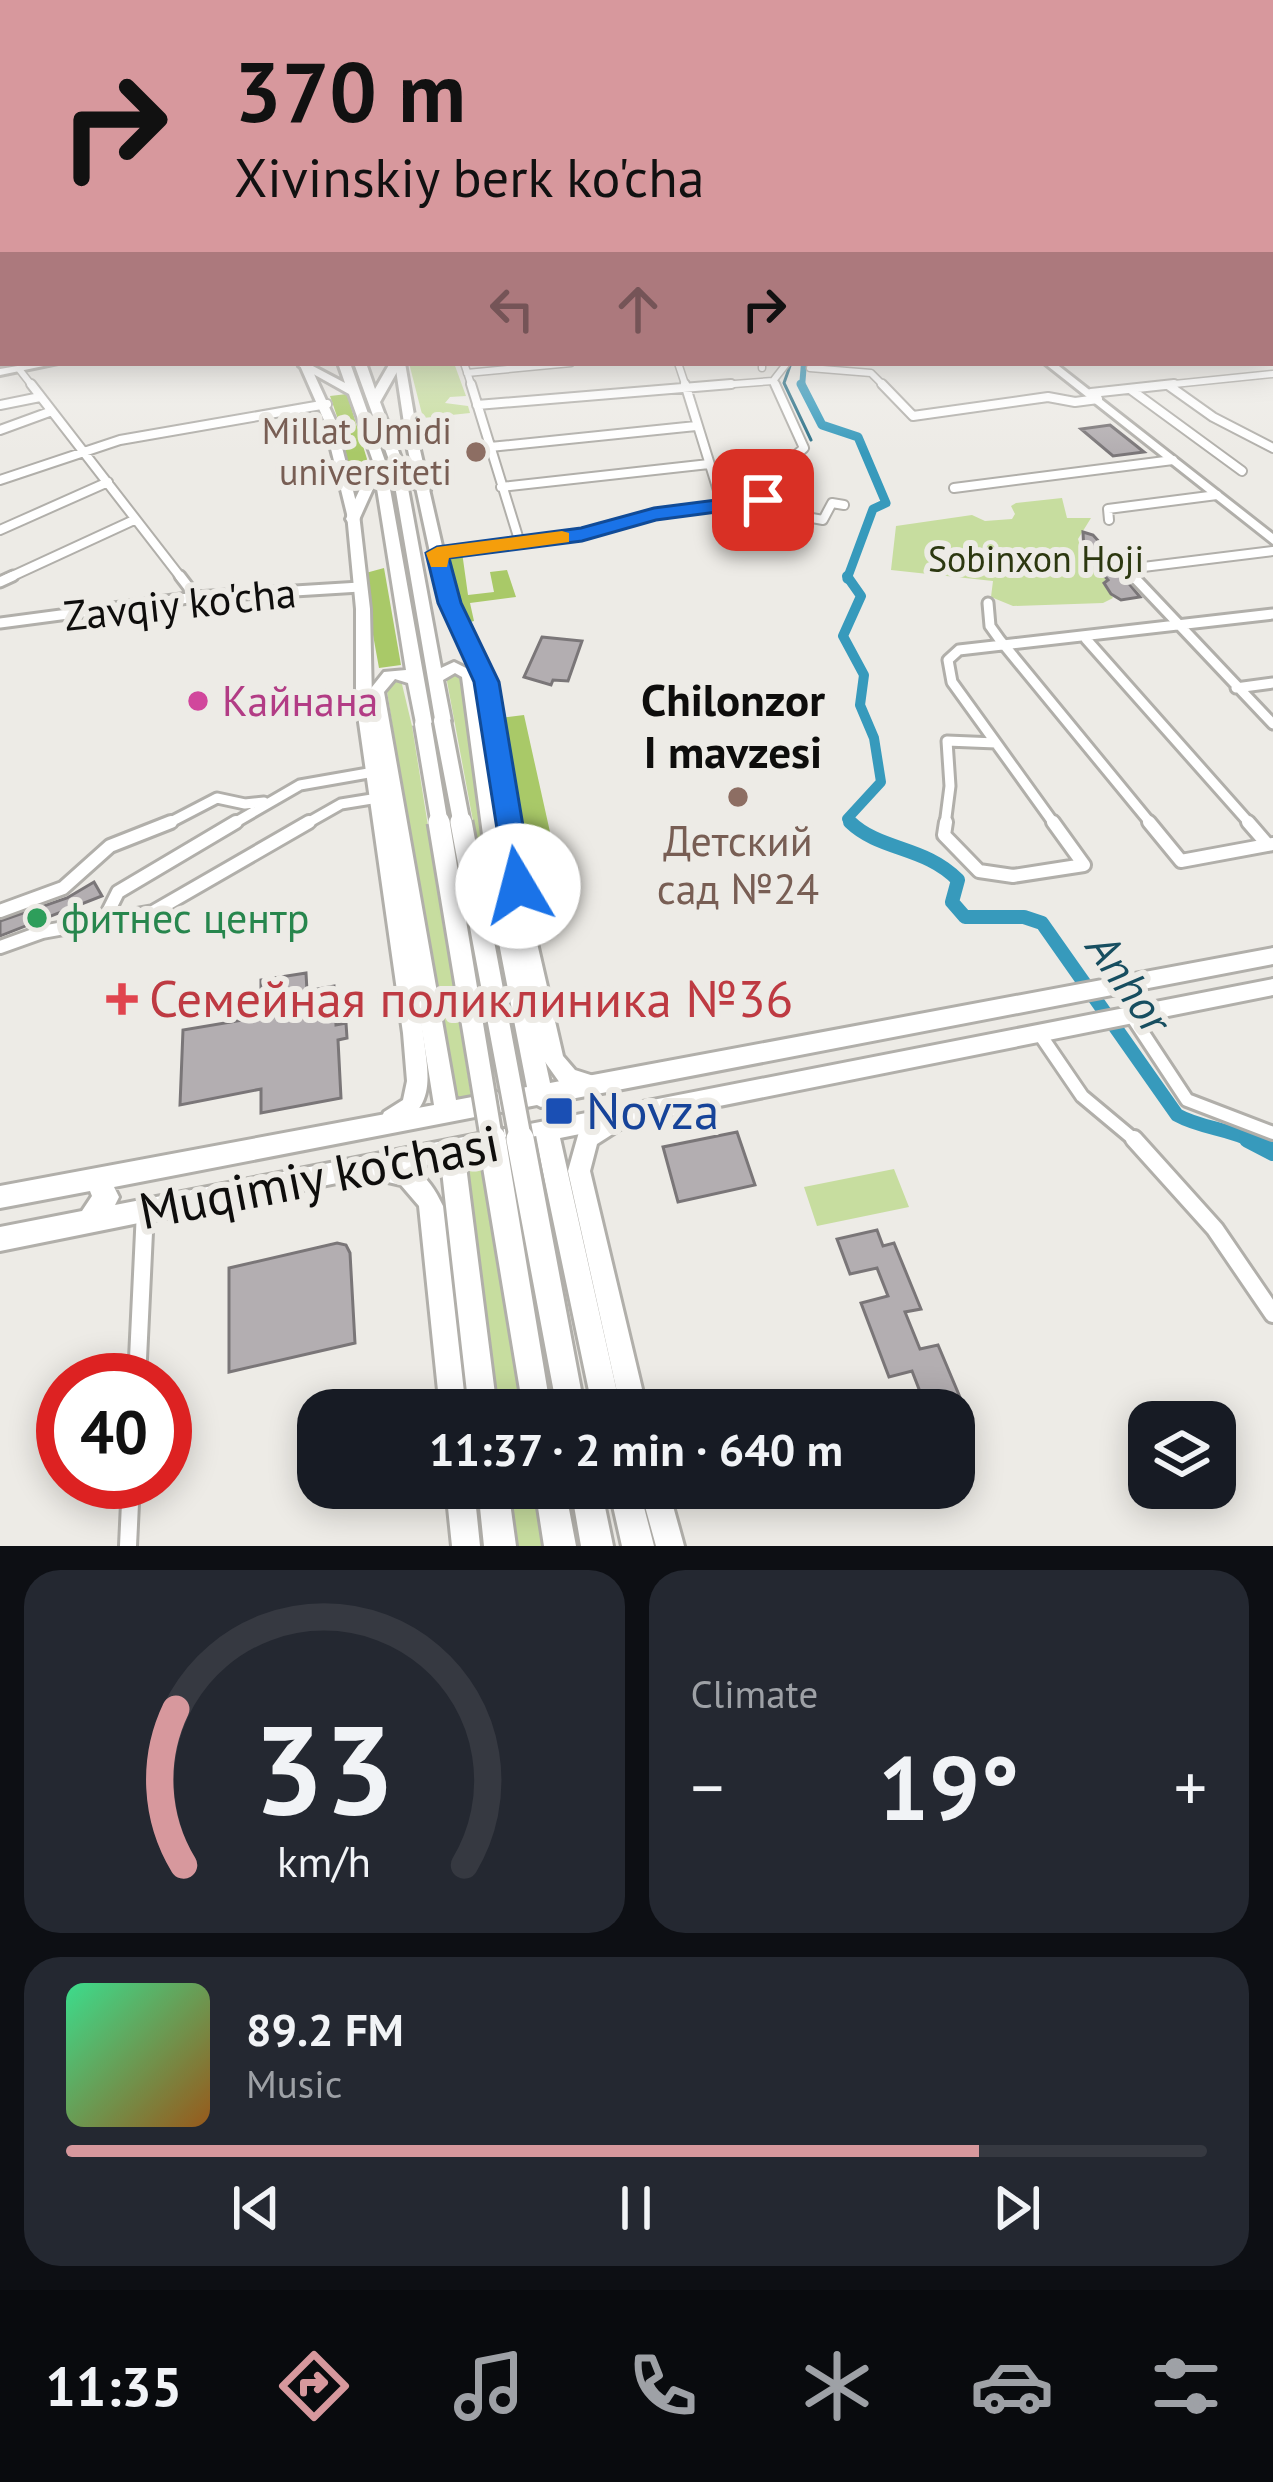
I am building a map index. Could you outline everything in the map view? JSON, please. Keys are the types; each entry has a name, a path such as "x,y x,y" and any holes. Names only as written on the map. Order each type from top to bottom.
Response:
{"main road":[{"path":"308,366 356,393"},
{"path":"345,366 379,461 426,680"},
{"path":"365,366 398,468 534,1389"},
{"path":"375,400 396,366"},
{"path":"353,519 379,461"},
{"path":"398,468 422,490"},
{"path":"446,1114 376,692 390,675 426,680 454,667 469,670 541,1097"},
{"path":"433,722 567,1389"},
{"name":"Muqimiy ko'chasi","path":"0,1197 1273,956"},
{"name":"Muqimiy ko'chasi","path":"0,1239 1273,987"},
{"path":"547,1133 602,1389"},
{"path":"452,1152 480,1389"},
{"path":"90,1221 106,1197 96,1179"},
{"path":"496,1509 500,1546"},
{"path":"554,1509 560,1546"},
{"path":"590,1509 596,1546"},
{"path":"629,1509 638,1546"}],"street":[{"path":"19,369 28,366"},
{"path":"0,371 36,366"},
{"path":"305,366 327,404 353,519 362,686 399,922 418,1086 408,1109 369,1128"},
{"path":"399,366 449,603 487,682 509,887 553,1059 575,1081 605,1084"},
{"path":"508,366 466,368 520,543"},
{"path":"679,366 720,497"},
{"path":"477,405 685,387 765,373 779,380 786,366"},
{"path":"1052,366 1273,540"},
{"path":"810,368 871,373 913,416 1048,397 1075,402 1130,389 1271,375"},
{"path":"19,369 196,597"},
{"path":"437,553 520,543 767,498 786,464 804,448 765,373"},
{"path":"1168,385 1213,417 1273,448"},
{"path":"1130,389 1242,471"},
{"path":"0,405 40,397"},
{"path":"0,480 82,448 145,432 327,404"},
{"path":"0,430 52,411"},
{"path":"490,446 696,426"},
{"path":"954,488 1173,460"},
{"path":"501,487 709,464"},
{"path":"0,530 108,482"},
{"path":"1109,520 1108,509 1217,495"},
{"path":"756,502 768,510 823,520 832,502 844,505"},
{"name":"Zavqiy ko'cha","path":"0,582 134,520"},
{"path":"1273,551 1127,569 1176,627 1273,724"},
{"name":"Zavqiy ko'cha","path":"0,623 196,597 360,587"},
{"path":"988,603 991,626 1007,648 1181,862 1270,844"},
{"path":"996,743 947,741 950,786 944,836 979,871 1013,875 1084,865 996,743 952,682 948,660 959,650 1273,614"},
{"path":"1086,639 1270,844"},
{"path":"1236,688 1273,682"},
{"path":"104,920 118,892 300,785 374,772"},
{"path":"0,911 63,888 110,846 148,835 217,798 245,804 274,800"},
{"path":"0,947 42,932 153,912 341,804 378,798"},
{"path":"1128,1016 1187,1100 1273,1133"},
{"path":"1039,1034 1082,1096 1123,1126 1215,1229 1273,1314"},
{"path":"626,1117 587,1139 579,1171 629,1389"},
{"path":"355,1170 404,1173 428,1197 434,1215 451,1389"},
{"path":"138,1353 145,1211"},
{"path":"128,1546 130,1509"},
{"path":"462,1509 466,1546"},
{"path":"660,1509 670,1546"}],"green space":[{"path":"410,366 455,366 466,396 450,397 445,403 468,406 470,413 423,418"},
{"path":"347,394 367,459 352,500 344,437 330,396"},
{"name":"Sobinxon Hoji","path":"1062,498 1067,518 1091,518 1078,539 1082,552 1106,579 1103,584 1113,598 1103,603 1013,606 991,597 993,581 891,570 896,526 972,515 985,521 1012,519 1011,506 1016,503"},
{"path":"462,552 468,595 494,592 490,572 507,570 516,597 470,603 474,621 466,623 443,554"},
{"path":"384,568 401,665 379,668 362,574"},
{"path":"465,673 526,1075 522,1084 446,676"},
{"path":"392,679 401,680 412,726 471,1095 452,1099 386,685"},
{"path":"524,715 552,841 521,843 500,718"},
{"path":"482,1155 518,1389 492,1389 463,1169 474,1156"},
{"path":"894,1169 909,1207 817,1226 804,1187"},
{"path":"507,1509 536,1509 542,1546 511,1546"}],"building":[{"path":"1110,425 1144,452 1113,456 1081,429"},
{"path":"1083,532 1093,535 1120,565 1121,574 1140,597 1121,600 1111,594 1104,583 1108,580 1084,552"},
{"path":"542,637 582,641 568,681 553,680 551,685 524,677"},
{"path":"94,882 102,896 0,936 0,921 67,898"},
{"path":"306,973 307,991 334,986 336,1025 346,1023 347,1038 338,1040 341,1098 261,1113 261,1089 180,1105 183,1030 261,1017 261,980"},
{"path":"737,1132 755,1185 678,1202 663,1147"},
{"path":"877,1230 883,1246 894,1243 921,1309 905,1312 920,1349 938,1345 956,1389 919,1389 912,1371 889,1377 861,1303 888,1296 877,1268 850,1274 837,1239"},
{"path":"337,1243 346,1245 350,1253 355,1343 229,1372 229,1268"}],"waterway":[{"path":"790,366 784,383 811,440"},
{"name":"Anhor","path":"802,386 804,366"},
{"name":"Anhor","path":"802,386 822,425 858,437 886,503 873,509 848,577"},
{"path":"749,498 762,489"},
{"name":"Anhor","path":"848,577 861,596 843,636 864,675 860,705 874,738 881,782 847,819 850,822"},
{"name":"Anhor","path":"850,822 875,839 945,869 958,880 952,902 965,917 1024,917 1042,923 1177,1115 1253,1141"},
{"name":"Anhor","path":"850,822 853,825"},
{"name":"Anhor","path":"1248,1139 1253,1141"},
{"name":"Anhor","path":"1253,1141 1273,1152"}],"slow traffic":[{"path":"439,562 437,553 562,537"}],"place":[{"name":"Millat Umidi universiteti","path":"476,452"},
{"name":"Кайнана","path":"198,701"},
{"name":"Детский сад №24","path":"738,797"},
{"name":"фитнес центр","path":"37,918"},
{"name":"Семейная поликлиника №36","path":"122,999"},
{"name":"Novza","path":"559,1111"}],"district":[{"name":"Chilonzor I mavzesi","path":"733,726"}],"route":[{"path":"518,886 487,682 449,603 437,553 582,534 654,514 763,500"}]}
